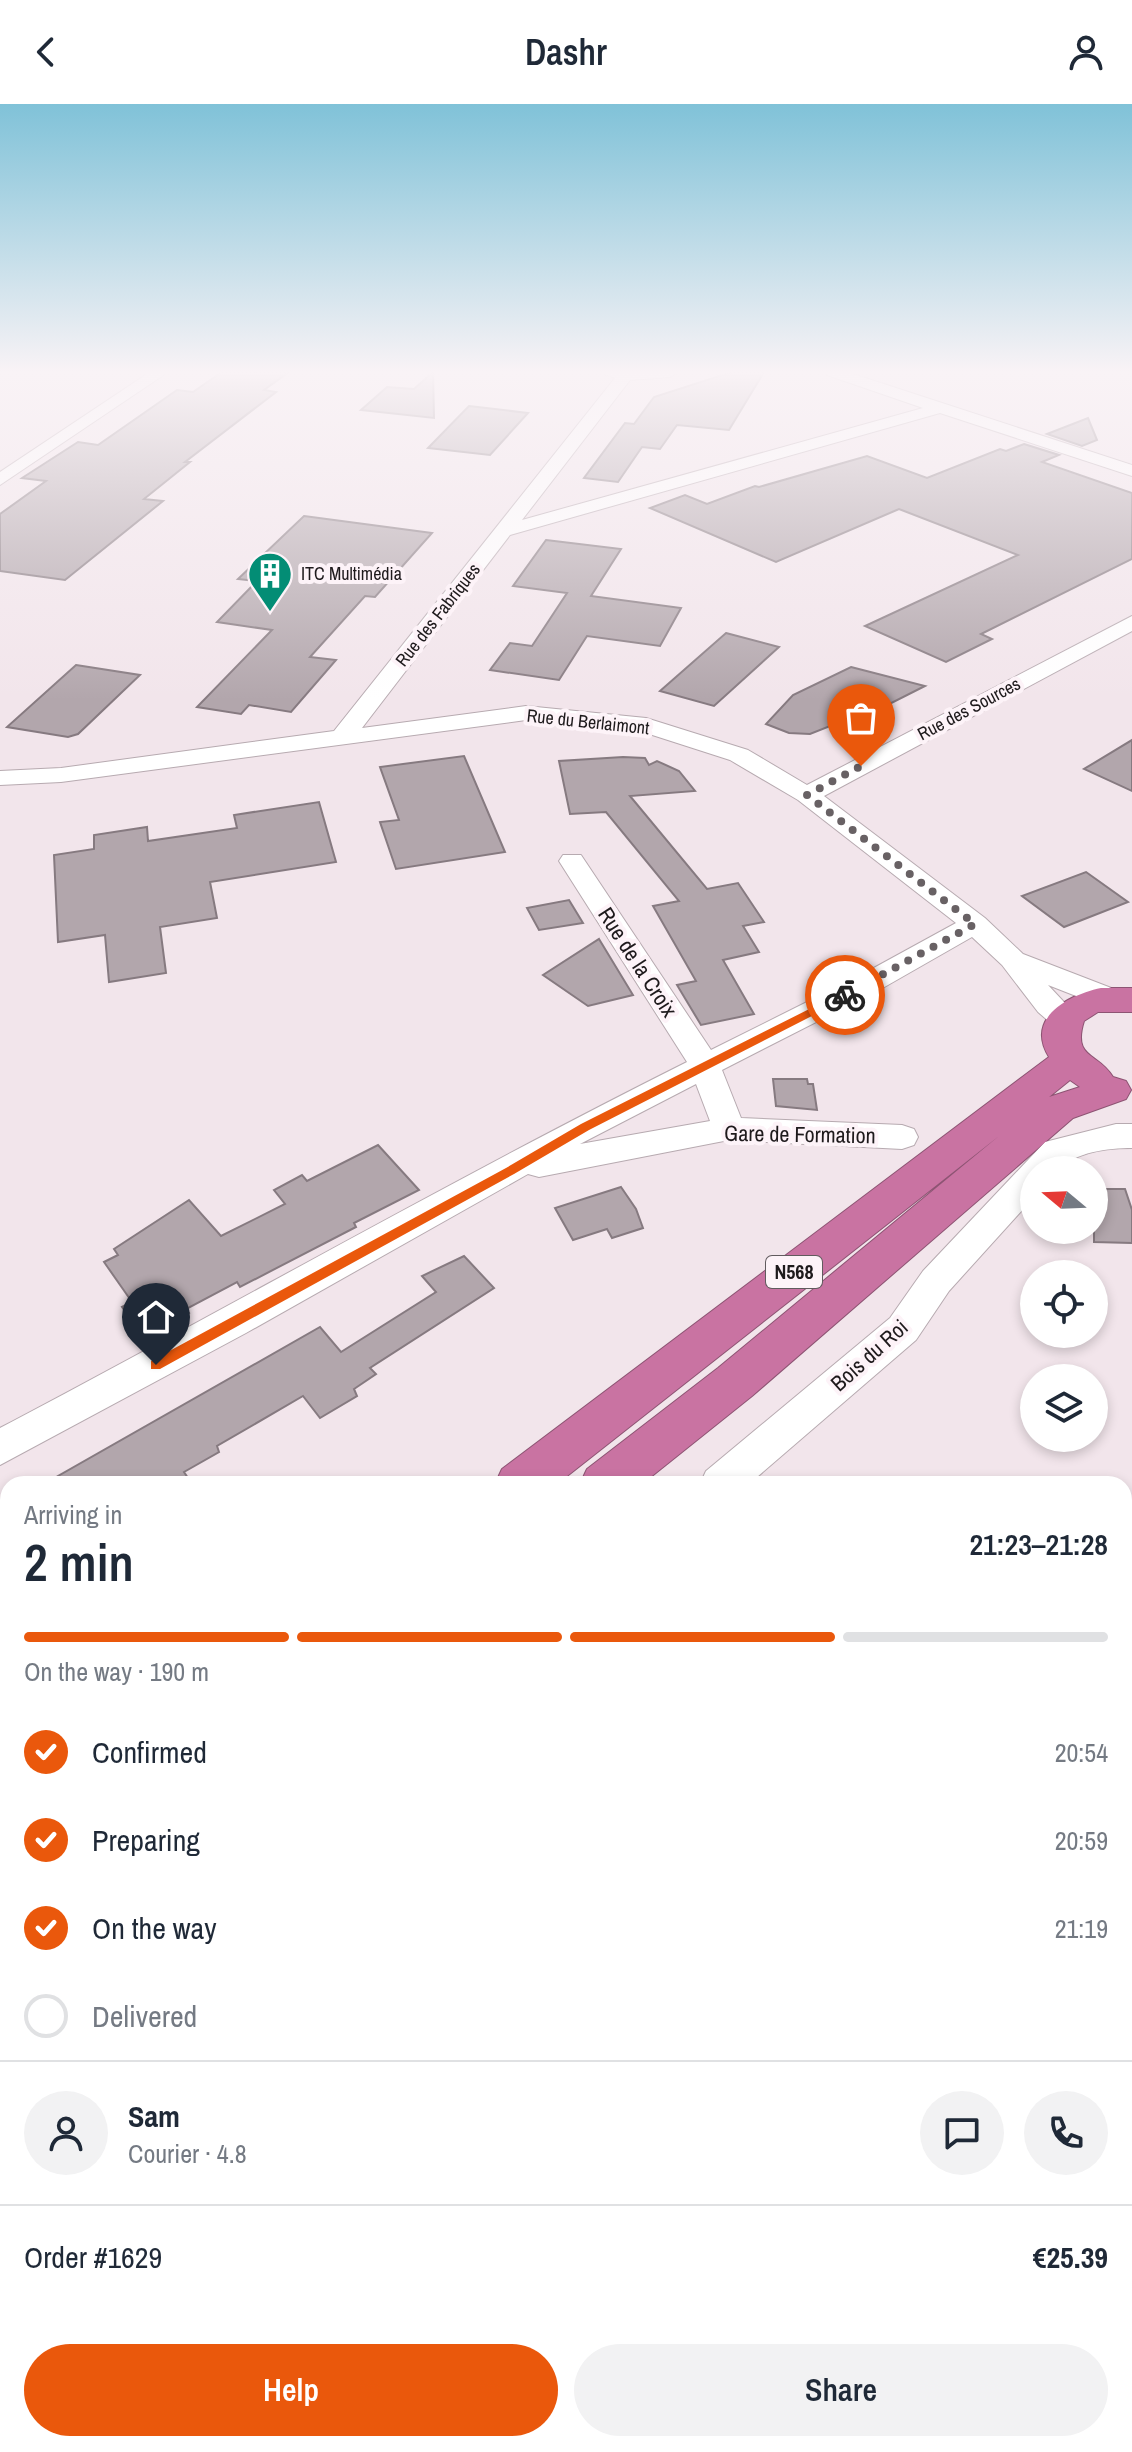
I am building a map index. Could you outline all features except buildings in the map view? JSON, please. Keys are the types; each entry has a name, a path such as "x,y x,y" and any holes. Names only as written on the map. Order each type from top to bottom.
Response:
{"highway":[{"path":"1070,1061 1060,1043 1064,1018 1078,1006 1120,999"},
{"name":"N568","path":"530,1476 1070,1061 1122,1092"},
{"name":"N568","path":"615,1476 735,1382 1059,1108 1122,1092"}],"street":[{"name":"Rue des Fabriques","path":"340,740 542,482"},
{"path":"504,531 679,482"},
{"path":"535,492 552,503 586,506"},
{"name":"Rue des Sources","path":"807,795 1132,622"},
{"name":"Rue du Berlaimont","path":"0,778 61,775 526,713 646,725 739,755 807,795 975,924 1012,959 1049,1005 1064,1018"},
{"name":"Rue de la Croix","path":"572,861 704,1064 729,1129"},
{"path":"0,1448 510,1171 585,1127 871,982 975,924"},
{"name":"Rue du Berlaimont","path":"1012,959 1120,999"},
{"name":"Gare de Formation","path":"510,1171 729,1129 902,1137"},
{"path":"1066,1156 1116,1136 1132,1136"},
{"name":"Bois du Roi","path":"729,1476 903,1329 936,1281 1020,1190"}],"way so far":[{"path":"845,995 975,924 807,795 861,766"}],"place":[{"name":"ITC Multimédia","path":"270,613"}],"route":[{"path":"156,1365 585,1127 845,995"}]}
